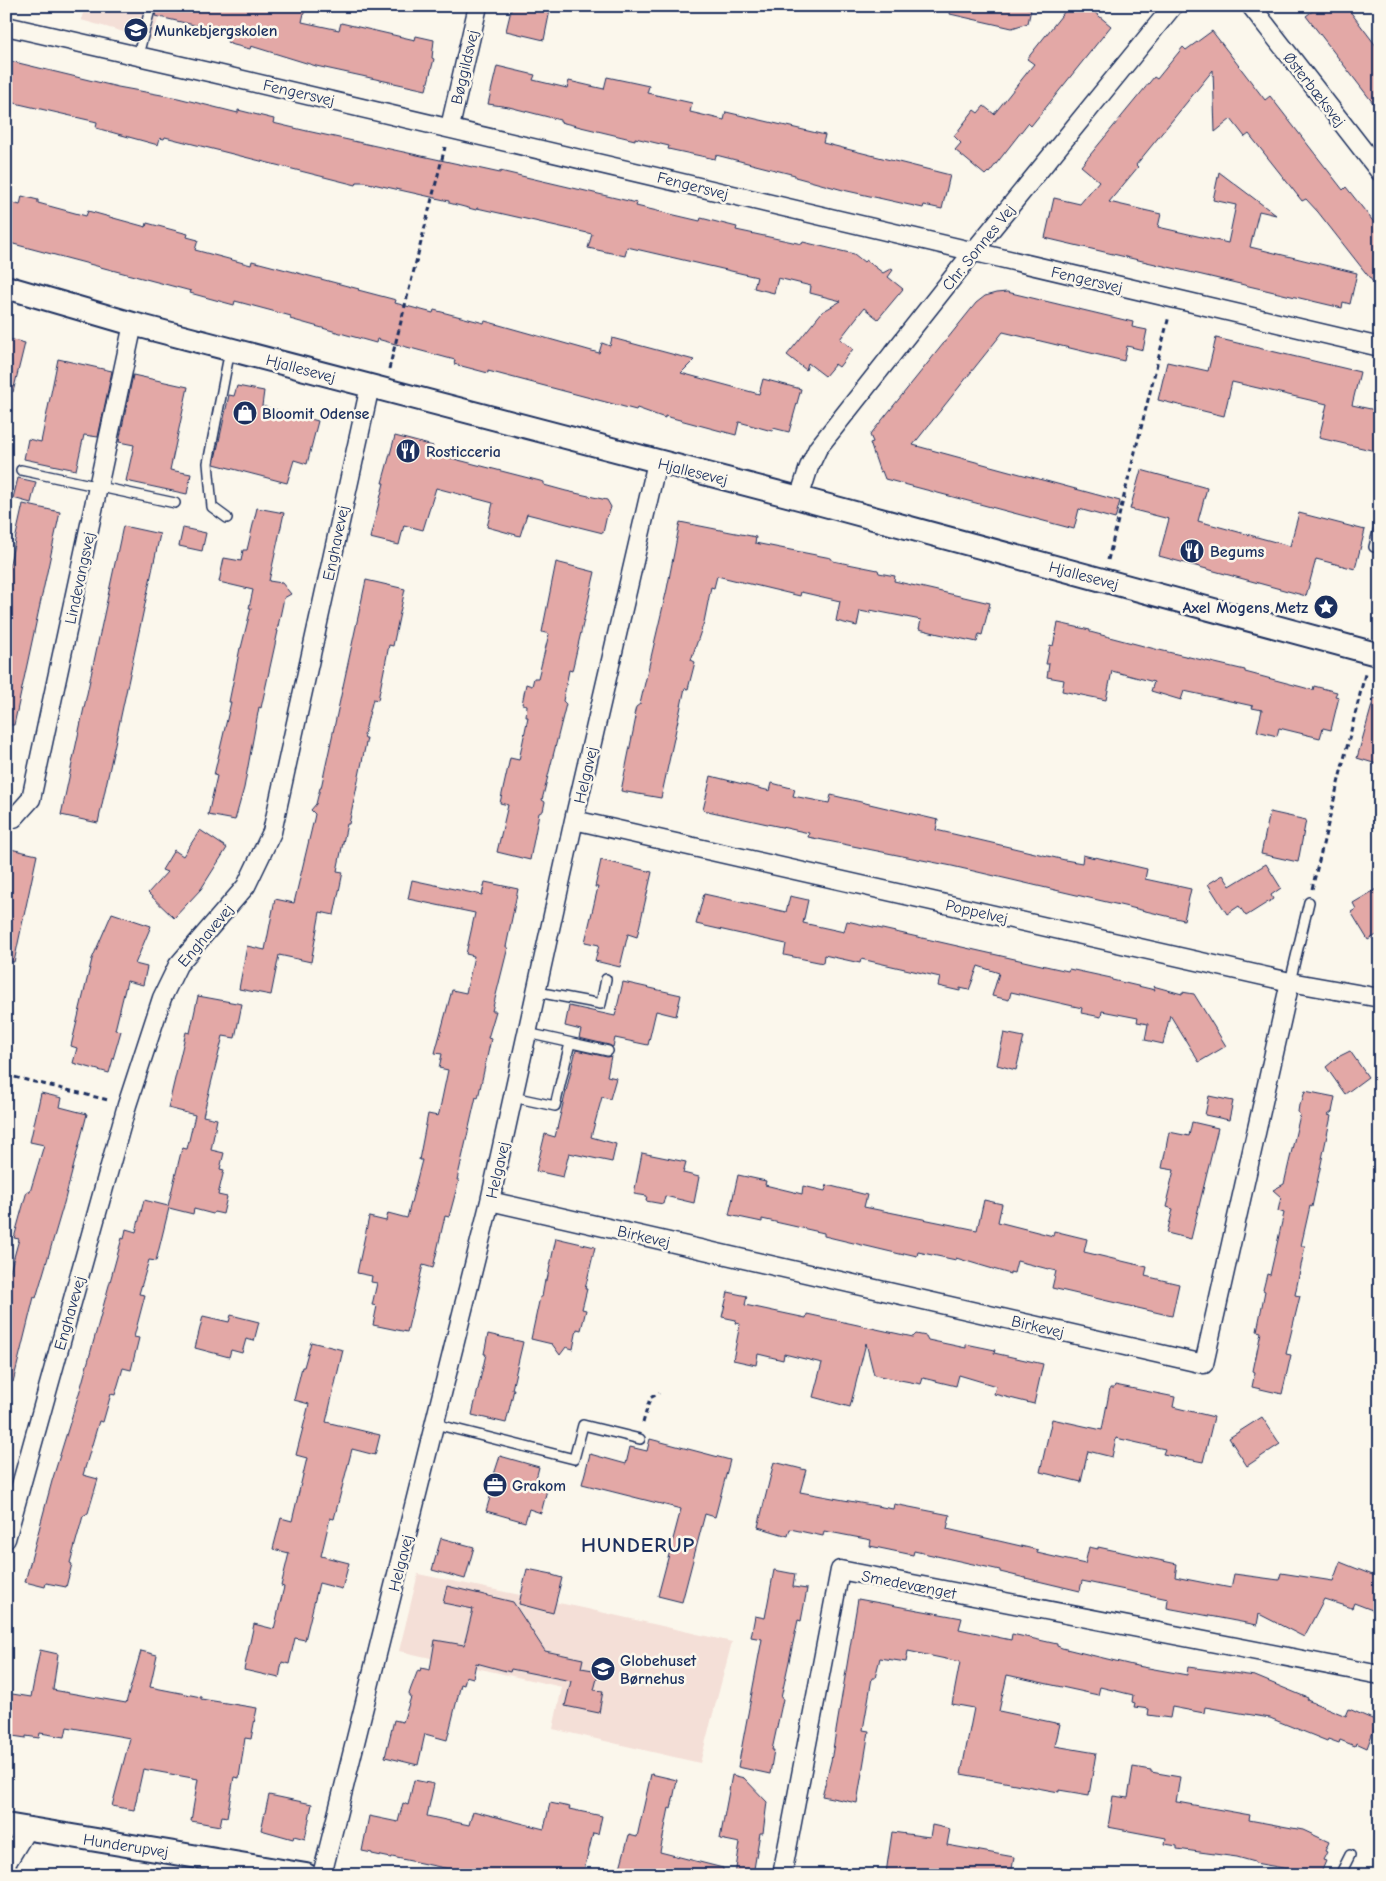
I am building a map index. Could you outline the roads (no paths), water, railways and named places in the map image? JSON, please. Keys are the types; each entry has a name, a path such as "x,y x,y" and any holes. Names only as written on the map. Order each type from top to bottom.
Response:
{"street":[{"name":"Bøggildsvej","path":"450,127 478,6"},
{"name":"Chr. Sonnes Vej","path":"799,498 809,467 818,448 973,252 1173,6"},
{"name":"Østerbæksvej","path":"1251,6 1380,172"},
{"name":"Fengersvej","path":"6,26 450,127 1380,347"},
{"name":"Hjallesevej","path":"6,287 133,324 799,498 1375,654"},
{"name":"Lindevangsvej","path":"6,819 14,818 31,798 133,324"},
{"name":"Enghavevej","path":"6,1539 127,1105 162,998 178,965 246,886 272,832 376,388"},
{"name":"Helgavej","path":"322,1875 490,1201 574,820 658,462"},
{"name":"Poppelvej","path":"574,820 1290,982 1380,998"},
{"name":"Birkevej","path":"490,1201 1204,1364 1290,982"},
{"name":"Smedevænget","path":"782,1875 840,1570 1380,1675"},
{"path":"6,1864 17,1827"},
{"name":"Hunderupvej","path":"17,1827 306,1875"}],"lane":[{"path":"138,55 151,6"},
{"path":"227,518 212,507 208,464 230,350"},
{"path":"21,470 175,503"},
{"path":"1374,548 1380,524"},
{"path":"1290,982 1309,902"},
{"path":"537,992 601,1004 606,979"},
{"path":"528,1033 608,1051"},
{"path":"513,1097 555,1106 570,1043"},
{"path":"435,1424 574,1459 582,1425 640,1439"},
{"path":"1340,1875 1350,1855"}],"place":[{"name":"Munkebjergskolen","path":"136,30"},
{"name":"Bloomit Odense","path":"245,413"},
{"name":"Rosticceria","path":"408,451"},
{"name":"Begums","path":"1192,551"},
{"name":"Axel Mogens Metz","path":"1326,607"},
{"name":"Grakom","path":"495,1485"},
{"name":"Globehuset Børnehus","path":"603,1669"}],"district":[{"name":"HUNDERUP","path":"638,1545"}]}
